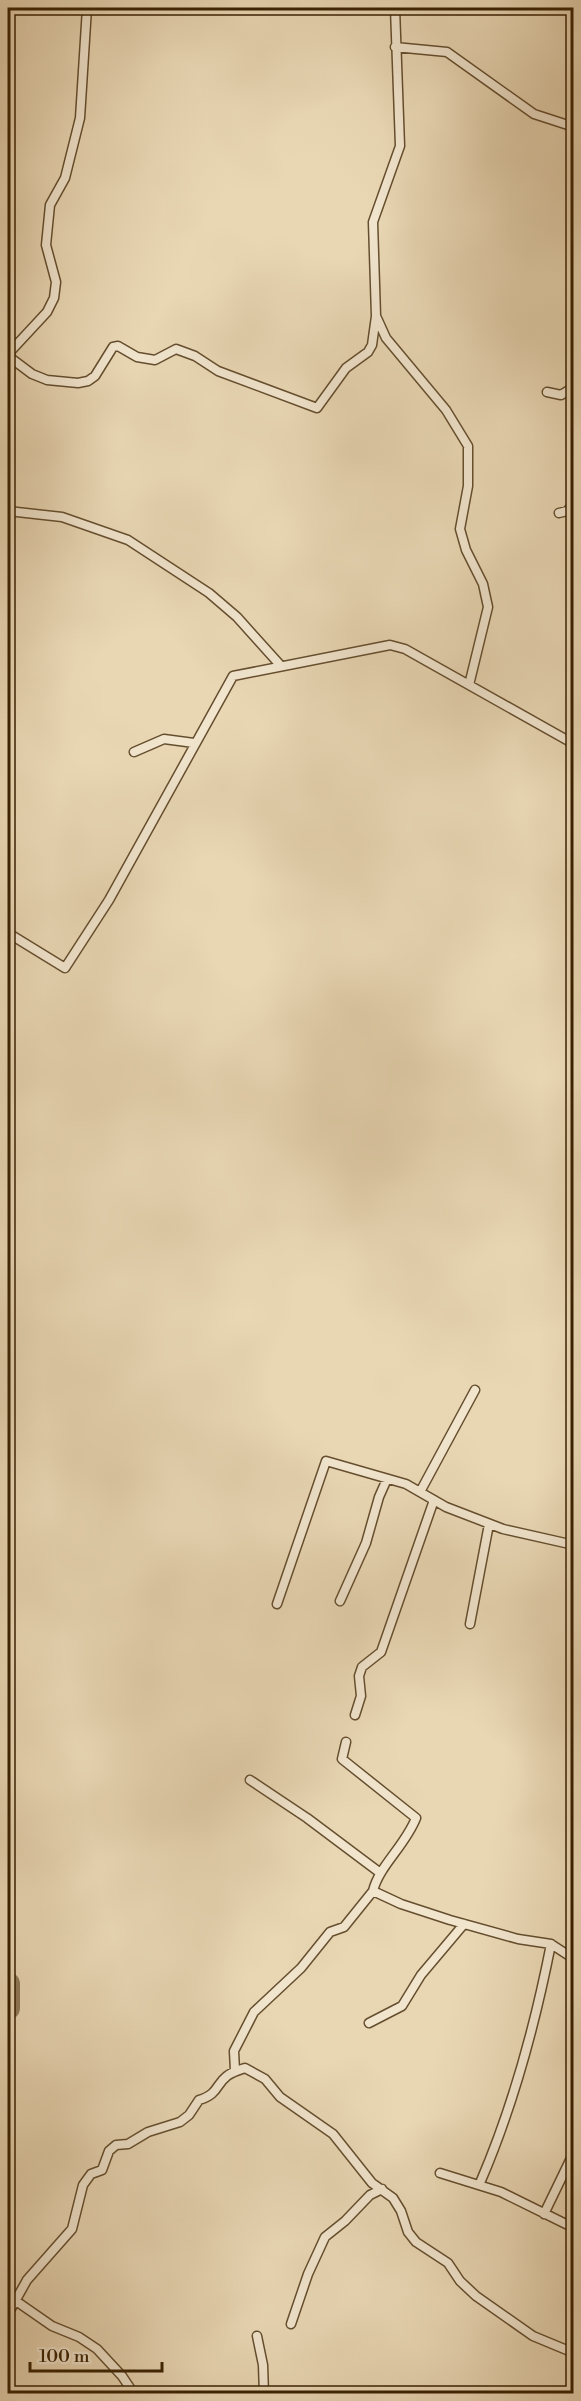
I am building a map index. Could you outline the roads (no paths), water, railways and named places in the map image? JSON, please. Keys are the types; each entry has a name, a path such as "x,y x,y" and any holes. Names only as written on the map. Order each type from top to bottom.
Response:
{"street":[{"path":"87,8 80,118 65,178 50,205 46,245 56,282 54,298 47,312 8,355 32,374 47,380 78,383 88,381 95,376 113,347 118,346 136,357 155,360 176,349 195,356 218,371 317,408 346,369 368,352 372,345 376,316 373,222 400,146 395,8"},
{"path":"395,47 447,52 534,114 573,127"},
{"path":"376,316 386,339 446,410 468,446 468,486 460,529 466,550 483,584 488,607 469,685"},
{"path":"547,392 561,395 573,387"},
{"path":"559,513 567,511 573,504"},
{"path":"8,511 62,517 128,540 209,593 237,617 281,666"},
{"path":"8,933 65,968 114,891 233,676 390,645 405,649 573,744"},
{"path":"134,752 164,739 194,743"},
{"path":"420,1492 475,1390"},
{"path":"277,1604 326,1461 406,1484 434,1500 489,1524 573,1545"},
{"path":"340,1601 366,1543 379,1497 387,1479"},
{"path":"355,1715 361,1696 362,1667 381,1652 434,1500"},
{"path":"470,1624 489,1524"},
{"path":"235,2071 234,2051 254,2012 301,1968 330,1932 344,1927 373,1891 379,1872 409,1836 416,1818 359,1771 343,1762 346,1742"},
{"path":"250,1780 307,1818 379,1872"},
{"path":"373,1891 401,1904 464,1924 518,1939 551,1944 573,1959"},
{"path":"369,2023 402,2006 421,1976 464,1924"},
{"path":"480,2183 510,2106 543,1985 551,1944"},
{"path":"8,2313 27,2280 72,2229 80,2192 91,2174 102,2170 108,2151 116,2145 128,2144 148,2132 180,2122 189,2115 199,2100 209,2097 225,2077 245,2068 265,2079 280,2097 333,2134 365,2175 393,2198 401,2211 408,2232 416,2242 448,2263 460,2281 476,2296 533,2336 573,2353"},
{"path":"544,2214 573,2152"},
{"path":"440,2174 480,2183 573,2228"},
{"path":"291,2324 308,2274 325,2237 345,2221 370,2195 381,2189"},
{"path":"16,2301 52,2326 79,2337 97,2349 122,2376 134,2394"},
{"path":"257,2336 263,2365 264,2394"}]}
